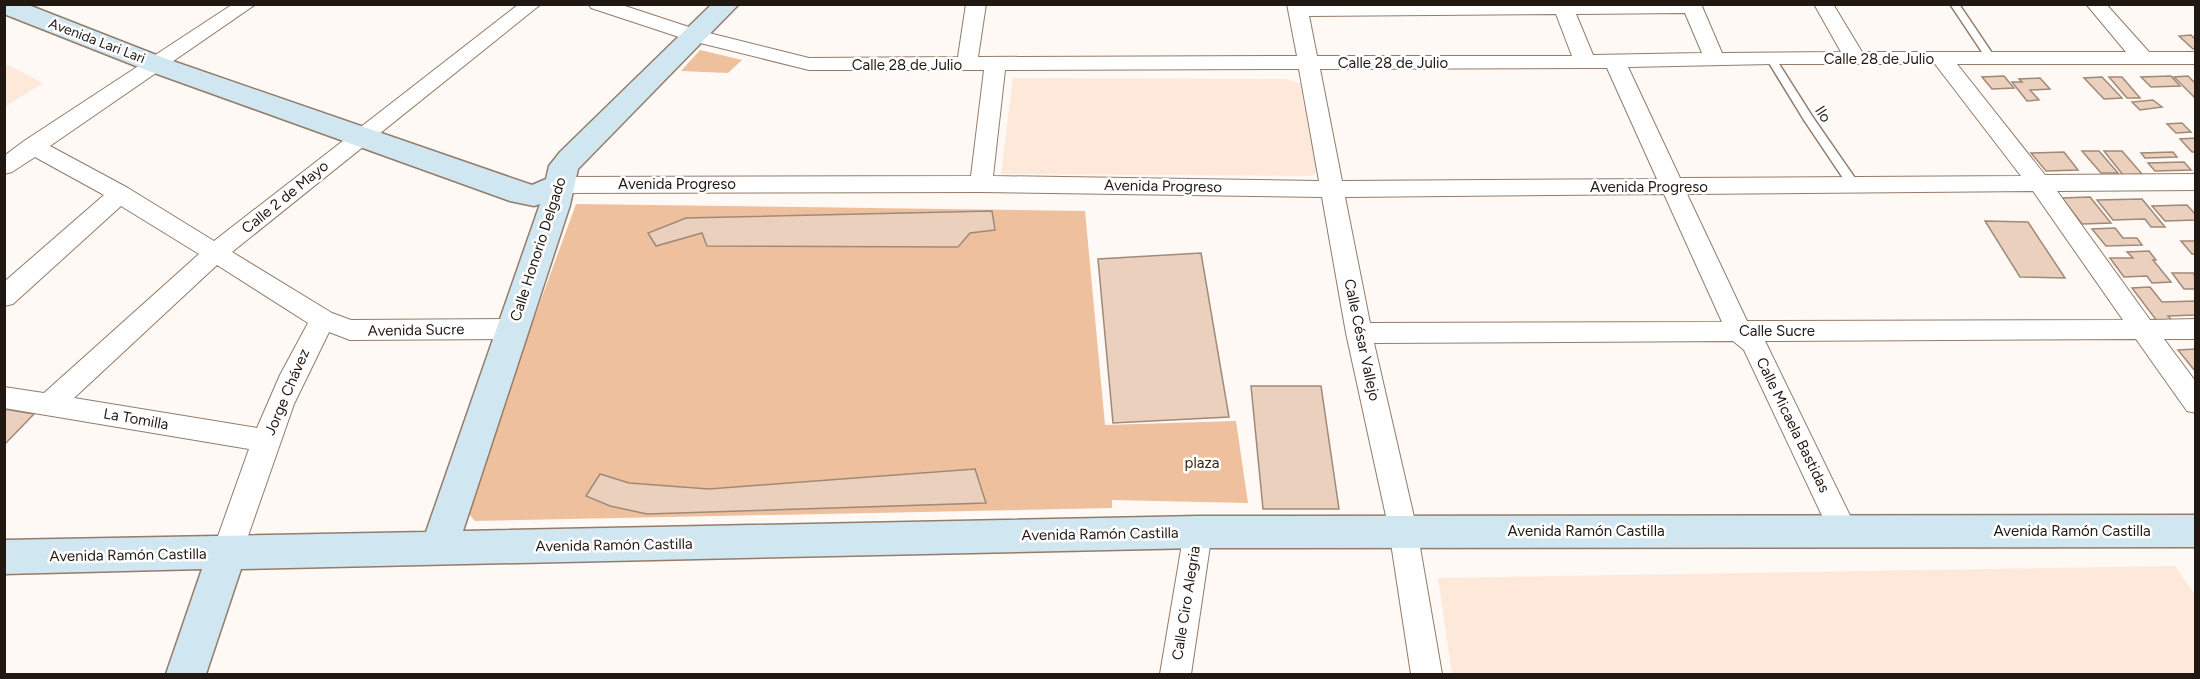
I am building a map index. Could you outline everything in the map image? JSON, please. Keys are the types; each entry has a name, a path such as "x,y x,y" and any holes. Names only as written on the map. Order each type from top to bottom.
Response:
{"main road":[{"name":"Calle Honorio Delgado","path":"439,548 555,205 564,166 727,4"},
{"name":"Avenida Lari Lari","path":"4,5 155,64"},
{"name":"Avenida Progreso","path":"155,64 526,196 534,196 560,185"},
{"name":"Avenida Ramón Castilla","path":"4,557 1198,532 1403,530 1844,532 2191,537"},
{"path":"186,675 227,553"}],"street":[{"path":"4,167 32,146 247,4"},
{"name":"Calle 2 de Mayo","path":"50,404 214,254 531,4"},
{"name":"Calle 28 de Julio","path":"598,4 695,36 809,64 1615,62 1771,58 2196,58"},
{"path":"967,65 976,4"},
{"path":"1822,4 1856,59"},
{"path":"2095,4 2143,58"},
{"path":"1558,6 1565,12 1585,62"},
{"path":"1298,7 1691,6 1715,59"},
{"name":"Calle César Vallejo","path":"1298,7 1359,333 1403,530 1426,675"},
{"path":"1942,59 2039,183 2196,403"},
{"name":"Calle Micaela Bastidas","path":"1615,62 1675,187 1739,331 1754,344 1844,532"},
{"path":"981,184 995,65"},
{"path":"32,146 120,194 323,320"},
{"name":"Avenida Progreso","path":"560,185 981,184 1331,189 2196,182"},
{"path":"4,297 120,194"},
{"name":"Avenida Sucre","path":"323,320 350,330 512,328"},
{"name":"Jorge Chávez","path":"227,553 267,441 303,350 323,320"},
{"name":"Calle Sucre","path":"1359,333 2196,329"},
{"name":"La Tomilla","path":"4,397 267,441"},
{"name":"Calle Ciro Alegria","path":"1175,675 1198,532"}],"lane":[{"path":"1954,4 1991,59"},
{"name":"Ilo","path":"1771,58 1853,184"}],"shaded area":[{"path":"8,65 43,83 5,107 5,66"},
{"path":"1013,78 1287,79 1300,84 1317,171 1312,176 1001,174"},
{"path":"2175,566 2195,595 2195,674 1452,674 1438,578"}],"green space":[{"path":"700,50 742,60 728,73 681,71"},
{"name":"plaza","path":"576,204 1085,211 1105,425 1236,421 1248,503 1112,500 1112,508 475,521 468,513 466,505"}],"building":[{"path":"2191,35 2196,40 2196,48 2193,49 2179,36"},
{"path":"2004,76 2014,88 1992,89 1982,77"},
{"path":"2171,76 2180,86 2151,87 2141,77"},
{"path":"2188,76 2196,84 2196,99 2174,77"},
{"path":"2102,77 2122,98 2104,99 2084,78"},
{"path":"2109,77 2122,77 2140,98 2127,98"},
{"path":"2040,78 2050,89 2030,90 2039,100 2027,101 2012,82 2022,82 2019,79"},
{"path":"2153,100 2162,107 2140,110 2132,102"},
{"path":"2182,123 2191,132 2176,133 2167,124"},
{"path":"2196,138 2196,152 2192,152 2180,139"},
{"path":"2082,151 2099,151 2118,173 2101,173"},
{"path":"2104,151 2122,151 2142,174 2123,175"},
{"path":"2064,152 2078,170 2046,171 2031,153"},
{"path":"2173,152 2177,157 2145,158 2141,153"},
{"path":"2184,162 2191,170 2155,171 2148,163"},
{"path":"2090,197 2111,223 2082,224 2062,198"},
{"path":"2142,199 2165,227 2151,227 2145,219 2113,220 2097,200"},
{"path":"2187,205 2196,215 2196,220 2165,221 2152,206"},
{"path":"992,211 995,230 970,233 958,247 707,246 702,233 656,246 648,233 686,218"},
{"path":"1985,221 2028,222 2065,278 2020,277"},
{"path":"2115,228 2123,238 2137,238 2142,245 2106,246 2092,229"},
{"path":"2181,241 2196,241 2196,254 2192,254"},
{"path":"2149,251 2156,260 2153,260 2171,282 2152,283 2147,276 2124,277 2110,258 2133,258 2127,252"},
{"path":"1201,253 1229,417 1113,423 1098,259"},
{"path":"2172,273 2194,273 2196,289 2184,289"},
{"path":"2150,287 2162,302 2196,301 2196,315 2168,316 2172,320 2157,321 2132,288"},
{"path":"2196,349 2196,371 2195,371 2178,350"},
{"path":"1251,386 1321,386 1339,509 1263,509"},
{"path":"4,409 34,414 4,445"},
{"path":"975,469 986,503 647,514 610,506 586,496 600,474 629,483 709,489"}]}
